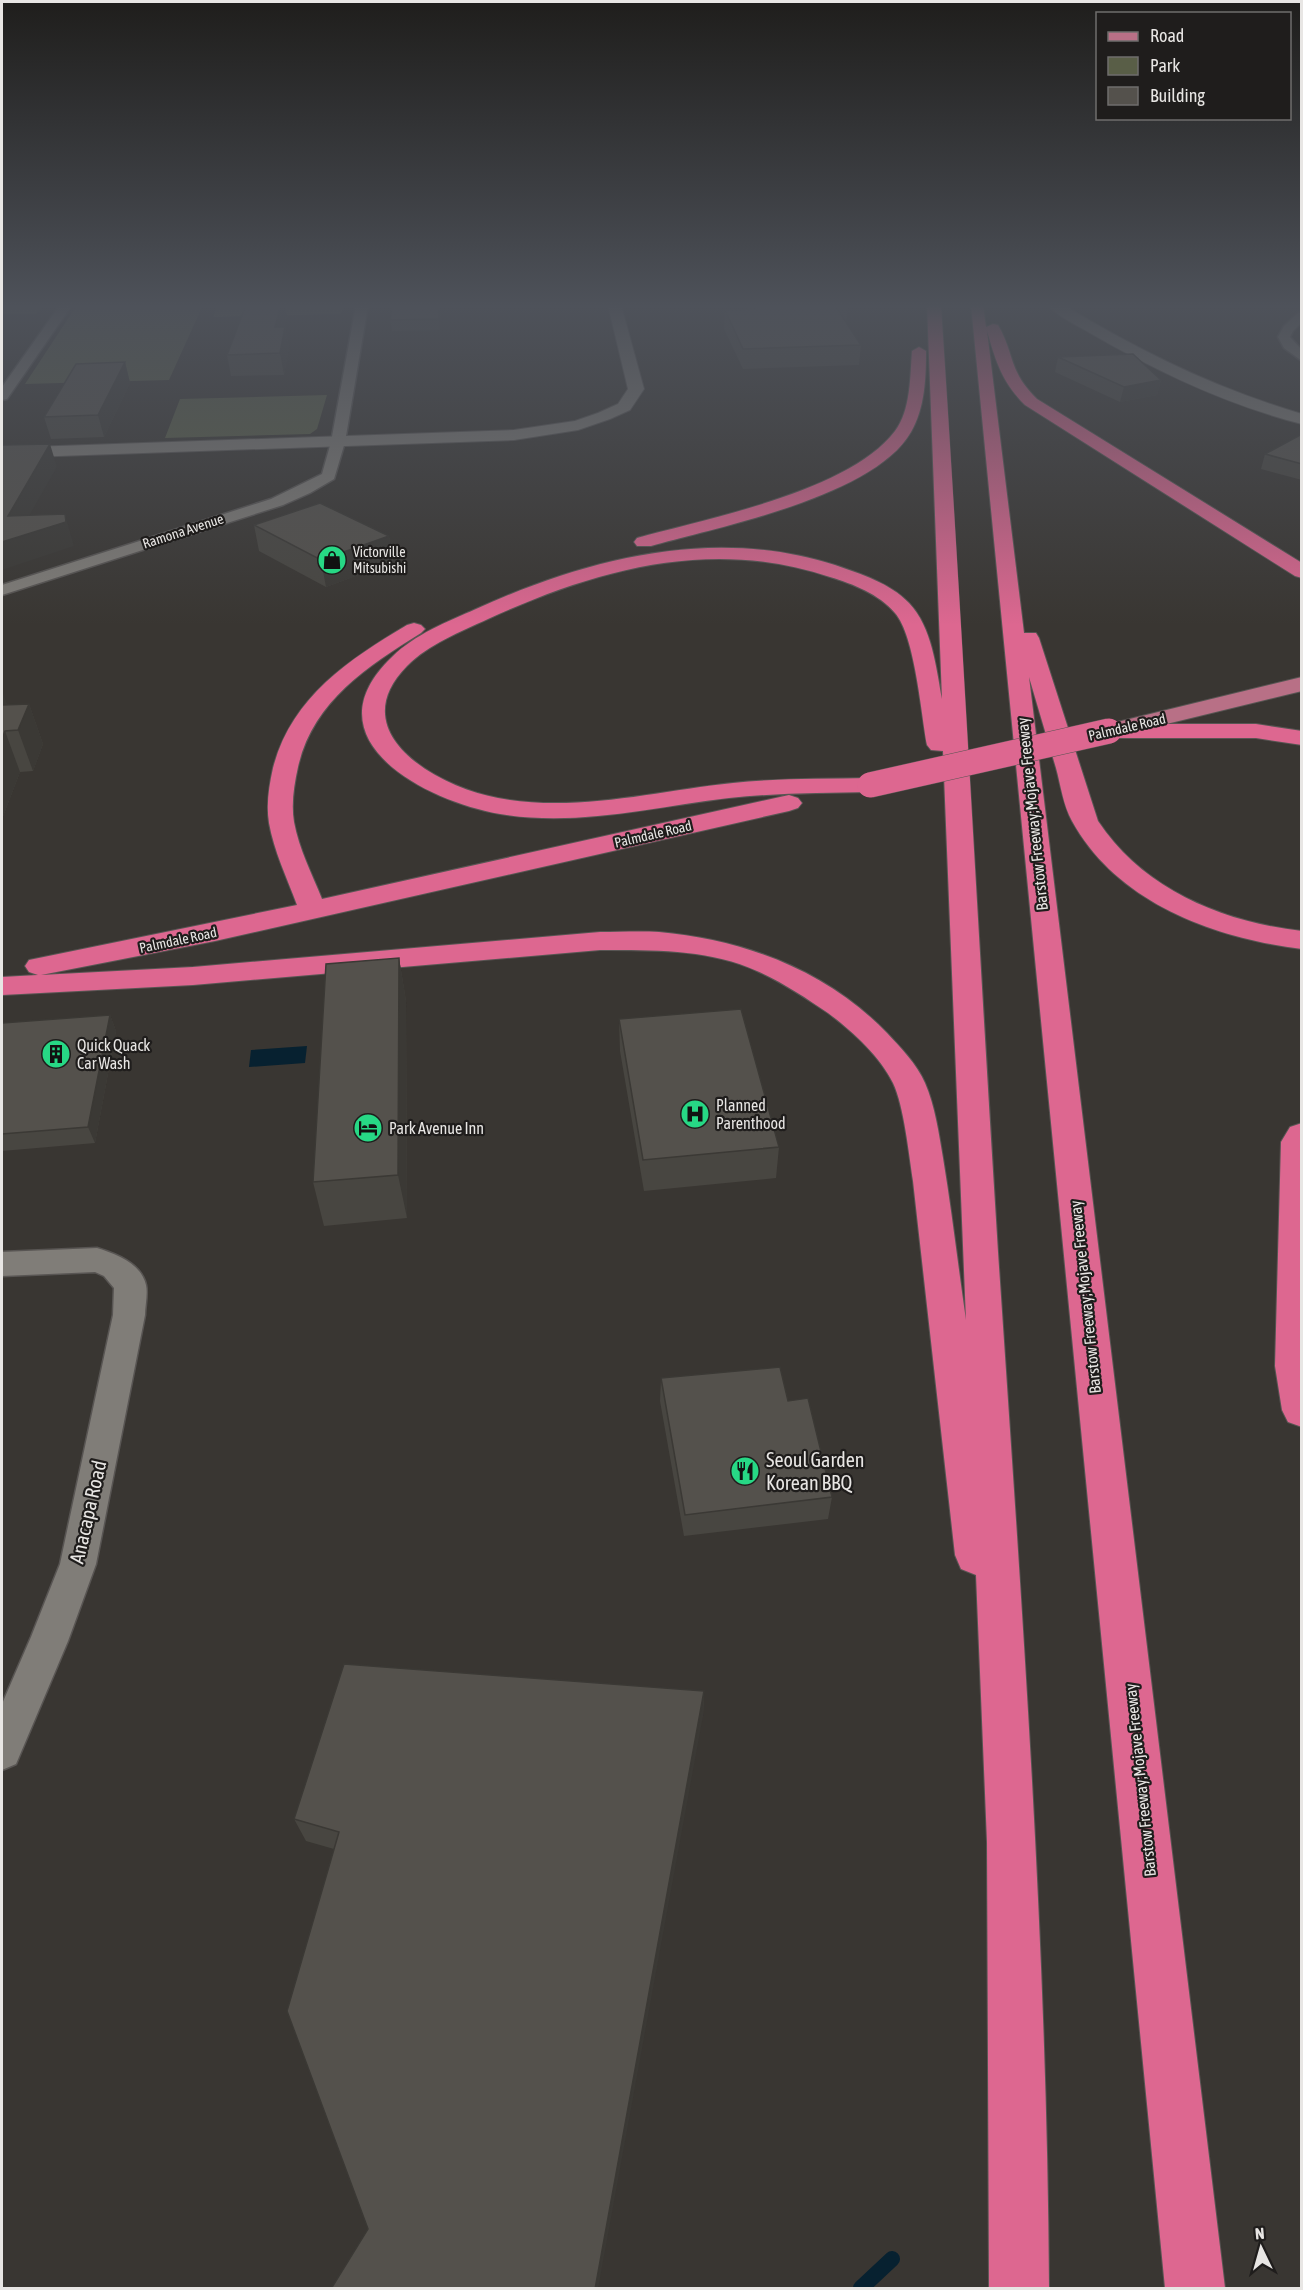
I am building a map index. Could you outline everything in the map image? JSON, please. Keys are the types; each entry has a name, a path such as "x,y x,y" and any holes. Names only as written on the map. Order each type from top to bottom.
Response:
{"highway":[{"path":"313,910 283,829 279,802 286,758 303,721 324,693 347,673 405,635 470,601 540,574 810,492 850,474 890,447 903,430 911,412"},
{"path":"940,412 959,848 1012,1842 1019,2289"},
{"name":"Barstow Freeway;Mojave Freeway","path":"989,412 1195,2289"},
{"path":"1047,412 1302,572"},
{"path":"870,785 736,790 578,811 536,812 498,806 447,791 406,768 380,742 374,726 373,706 380,686 388,675 410,653 428,641 511,601 593,571 645,558 705,552 753,554 804,562 838,572 877,589 901,607 912,622 959,848"},
{"path":"1005,565 1084,820 1103,849 1142,883 1183,907 1238,929 1302,940"},
{"path":"1109,731 1256,730 1302,738"},
{"name":"Palmdale Road","path":"2,972 149,946 1109,731"},
{"path":"2,986 193,976 600,941 658,941 714,949 767,964 819,993 857,1020 891,1056 909,1083 922,1133 930,1181 1012,1842"},
{"path":"1302,1135 1297,1142 1294,1366 1302,1410"}],"main road":[{"name":"Palmdale Road","path":"1109,731 1302,684"}],"street":[{"name":"Ramona Avenue","path":"2,590 277,502 305,490 328,476 338,442 343,412"},
{"path":"2,453 514,435 546,432 578,425 612,412"},
{"path":"1281,412 1302,418"},
{"name":"Anacapa Road","path":"2,1264 97,1260 115,1267 130,1285 129,1315 78,1564 49,1641 2,1750"}],"green space":[{"path":"175,412 322,412 317,429 310,434 165,438"}],"water":[{"path":"307,1046 305,1063 249,1067 251,1050"}],"building":[{"path":"47,412 100,412 98,415 44,417"},
{"path":"1302,434 1302,464 1265,454"},
{"path":"50,444 8,516 65,514 66,522 2,542 2,445"},
{"path":"320,503 389,536 321,560 254,525"},
{"path":"29,704 18,730 5,731 2,739 2,705"},
{"name":"Park Avenue Inn","path":"399,958 398,1175 313,1182 326,964"},
{"name":"Planned Parenthood","path":"741,1009 779,1147 643,1160 619,1019"},
{"path":"110,1015 88,1127 2,1134 2,1023"},
{"name":"Seoul Garden Korean BBQ","path":"780,1367 788,1401 808,1398 832,1497 685,1515 661,1378"},
{"path":"344,1664 704,1691 595,2289 331,2289 368,2229 287,2011 339,1832 294,1819"}],"waterway":[{"path":"861,2288 892,2259"}],"place":[{"name":"Victorville Mitsubishi","path":"332,560"},
{"name":"Quick Quack Car Wash","path":"56,1054"},
{"name":"Planned Parenthood","path":"695,1114"},
{"name":"Park Avenue Inn","path":"368,1128"},
{"name":"Seoul Garden Korean BBQ","path":"745,1471"}]}
